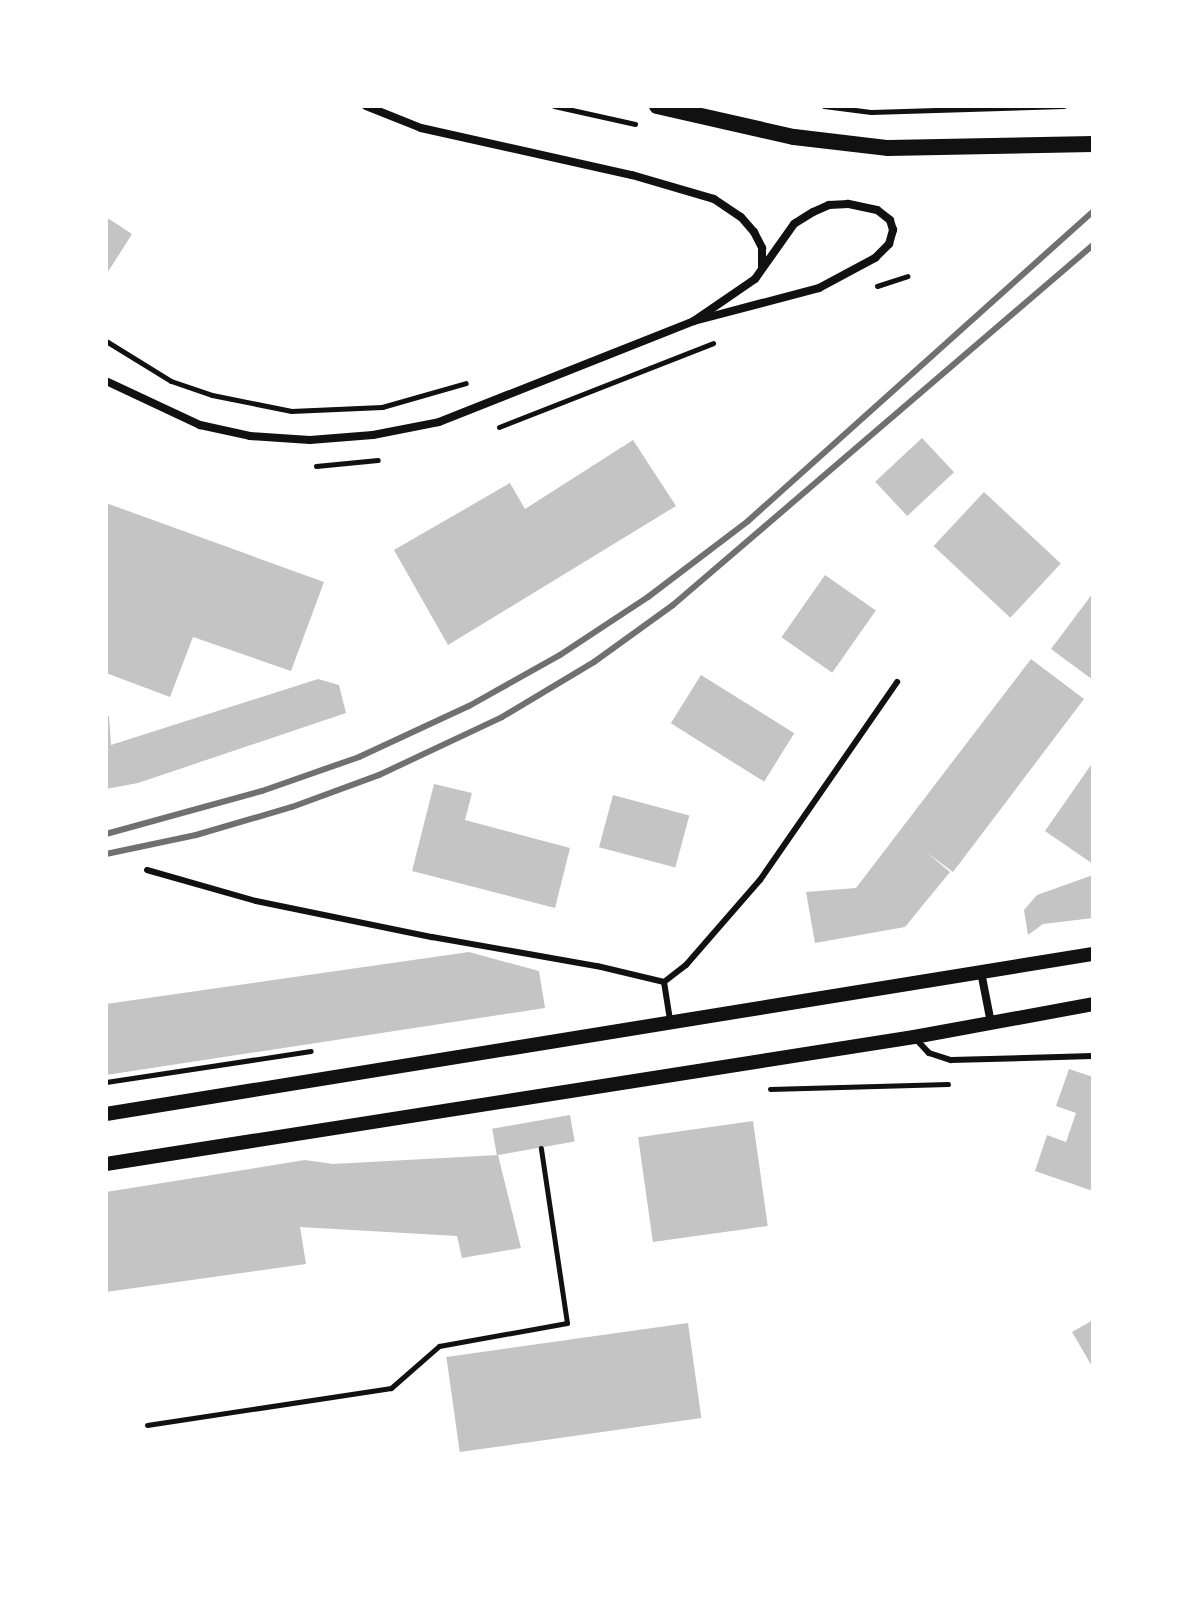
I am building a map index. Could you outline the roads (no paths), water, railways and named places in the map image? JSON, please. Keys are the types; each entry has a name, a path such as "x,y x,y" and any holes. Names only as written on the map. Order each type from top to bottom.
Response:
{"main road":[{"path":"657,106 794,137 944,149 1093,144"}],"street":[{"path":"366,106 421,128 632,175 714,199 741,217 754,232 762,248 762,267"},
{"path":"106,381 200,425 250,436 310,440 373,435 439,422 694,321 829,283 875,258 889,244 893,230 890,220 877,210 848,204 829,205 794,224 755,279 738,294 694,321"},
{"path":"106,1114 1093,954"},
{"path":"981,972 991,1023"},
{"path":"106,1164 914,1037 1093,1004"}],"lane":[{"path":"664,982 686,965 760,880 897,682"},
{"path":"147,870 256,901 432,937 597,966 664,982"},
{"path":"664,982 670,1023"},
{"path":"914,1037 929,1053 951,1060 1093,1056"}],"railway":[{"path":"106,834 262,791 359,757 469,706 560,655 648,597 748,521 1093,211"},
{"path":"106,854 196,835 292,807 379,775 502,717 594,662 673,605 1093,245"}]}
